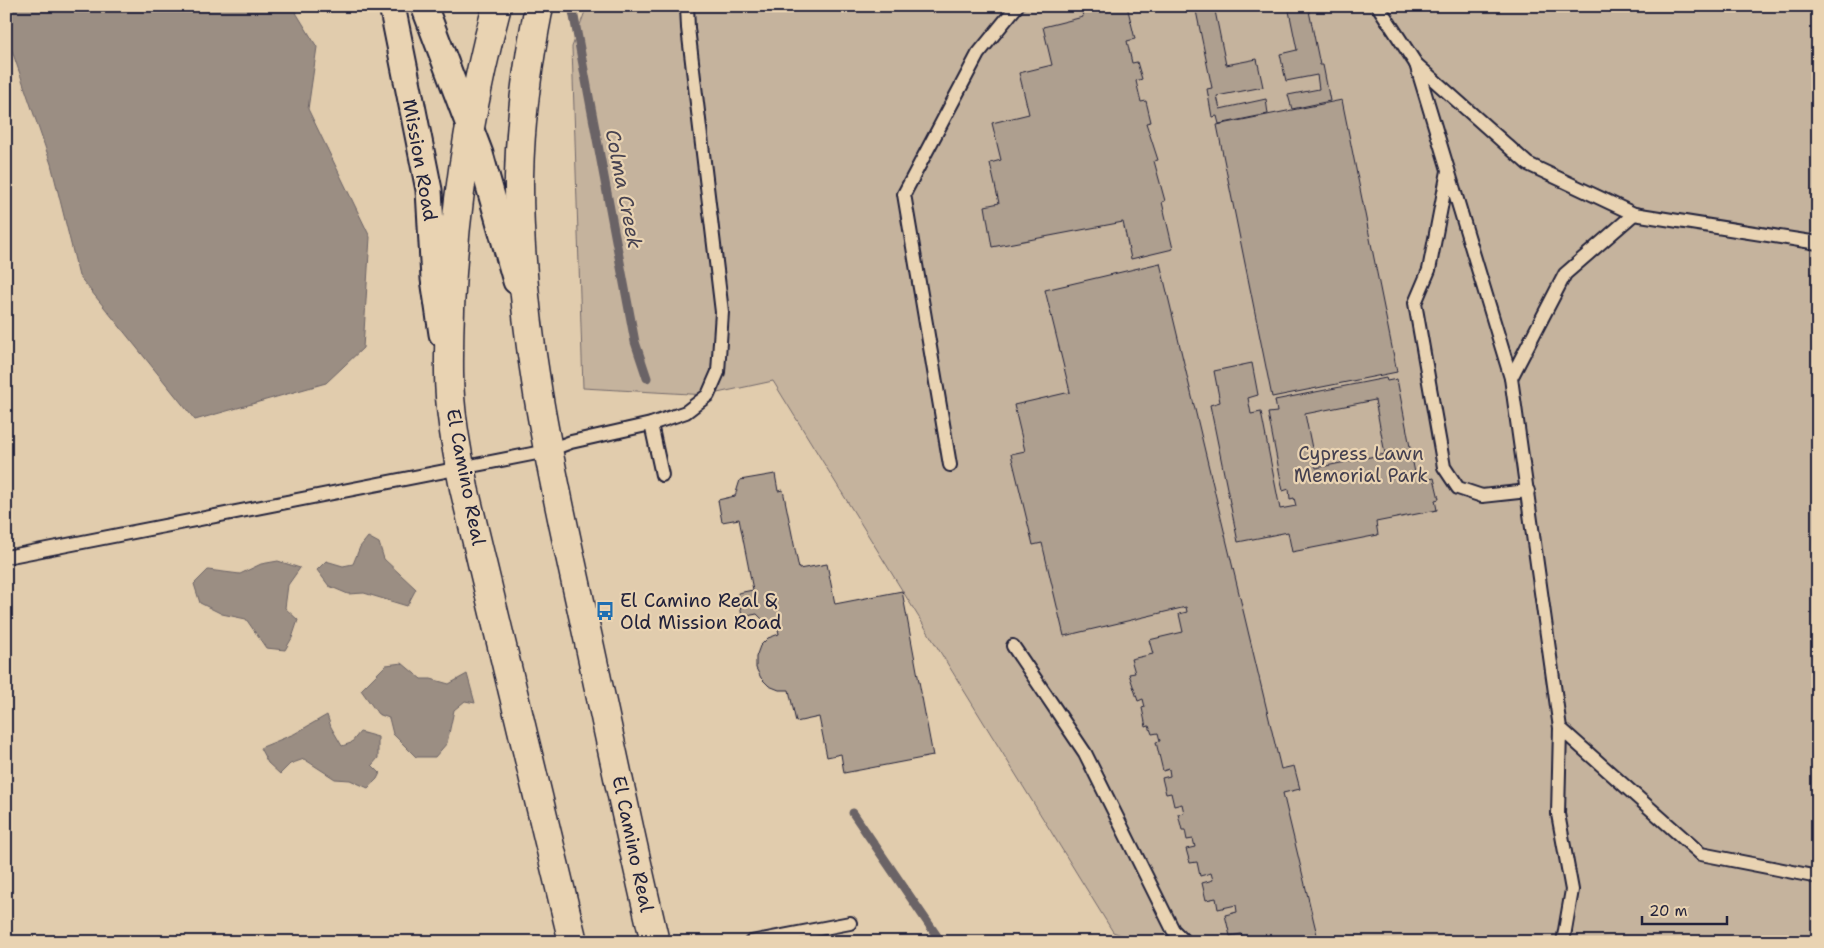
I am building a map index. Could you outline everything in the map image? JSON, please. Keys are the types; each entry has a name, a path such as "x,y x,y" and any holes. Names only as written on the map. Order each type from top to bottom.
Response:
{"main road":[{"name":"El Camino Real","path":"497,6 462,168 455,239 448,373 461,468 573,942"},
{"name":"El Camino Real","path":"539,6 523,116 519,174 520,234 528,324 547,451 655,942"}],"street":[{"name":"Mission Road","path":"392,6 429,190 434,279 448,373"},
{"path":"424,6 470,126 496,205 528,324"}],"lane":[{"path":"6,557 547,451 571,442 651,424 686,412 708,395 718,372 722,343 722,312 688,28 687,6"},
{"path":"950,465 904,194 978,54 1018,6"},
{"path":"1378,6 1416,64 1528,164 1634,214 1818,243"},
{"path":"1416,64 1512,378 1560,728 1558,814 1572,890 1563,942"},
{"path":"1448,171 1429,270 1415,303 1444,467 1458,488 1482,496 1528,491"},
{"path":"1512,378 1564,274 1634,214"},
{"path":"651,424 662,476"},
{"path":"1013,646 1085,753 1173,930 1185,942"},
{"path":"1560,728 1701,854 1818,877"},
{"path":"751,942 850,923"}],"green space":[{"name":"Cypress Lawn Memorial Park","path":"587,6 1818,6 1818,942 1141,942 1113,932 773,381 708,395 583,388 572,47"}],"shaded area":[{"path":"13,6 292,6 317,47 308,109 370,237 363,348 326,383 195,420 79,276 51,164 10,45"},
{"path":"368,537 379,543 384,559 416,589 407,606 364,593 348,594 329,586 317,570 326,561 343,566 353,564 360,547"},
{"path":"278,561 300,568 288,585 285,608 298,620 292,638 285,650 266,648 246,619 222,614 200,603 194,584 208,570 240,574 261,564"},
{"path":"402,663 421,679 431,679 449,684 467,674 475,703 465,701 454,710 447,743 435,757 416,757 393,734 389,718 378,714 361,690 386,665"},
{"path":"327,715 331,727 342,746 351,743 360,732 378,737 378,758 372,765 380,773 368,788 350,780 335,779 304,759 290,764 280,774 268,763 260,748 294,734"}],"building":[{"path":"1089,6 1127,6 1135,39 1127,41 1132,63 1137,62 1142,79 1136,81 1141,102 1146,101 1151,122 1146,123 1158,160 1154,161 1165,201 1162,202 1173,249 1131,259 1123,222 992,247 985,206 999,203 990,163 1001,160 992,123 1029,114 1019,73 1052,65 1043,27 1083,17 1081,8"},
{"path":"1195,6 1214,6 1226,65 1257,59 1263,87 1217,96 1220,109 1266,99 1268,114 1219,124 1217,116 1212,117 1207,89 1212,88"},
{"path":"1288,6 1308,6 1320,65 1323,65 1330,101 1292,109 1288,95 1319,89 1317,75 1286,81 1280,54 1297,50"},
{"path":"1342,100 1397,372 1272,397 1217,125"},
{"path":"1160,263 1281,769 1294,766 1300,789 1283,793 1318,939 1304,942 1269,942 1268,937 1244,942 1241,934 1230,936 1225,915 1237,912 1236,905 1218,909 1216,898 1206,900 1202,883 1213,880 1211,873 1200,876 1197,862 1190,863 1186,849 1195,847 1193,839 1187,840 1185,830 1182,830 1178,814 1184,813 1182,804 1174,806 1171,793 1166,794 1162,778 1170,776 1169,769 1163,771 1156,742 1160,741 1158,733 1152,734 1149,726 1146,727 1142,708 1145,707 1143,699 1138,701 1129,674 1135,673 1131,659 1153,654 1149,640 1183,632 1179,614 1187,612 1186,607 1064,636 1042,543 1033,545 1011,454 1025,451 1014,405 1070,392 1045,290"},
{"path":"1252,363 1258,395 1248,398 1251,414 1261,412 1280,509 1296,506 1294,498 1290,499 1289,489 1283,491 1268,413 1277,412 1275,400 1386,378 1387,381 1397,379 1415,473 1420,472 1422,481 1434,478 1439,499 1435,500 1437,510 1376,522 1378,535 1292,552 1288,532 1238,542 1210,405 1220,402 1214,371","holes":["1375,400 1385,454 1316,468 1305,414"]},
{"path":"775,474 778,491 783,490 799,569 827,564 835,604 902,591 933,756 844,773 841,754 827,757 819,717 796,722 789,690 779,690 769,686 761,678 756,668 756,657 760,646 768,638 779,634 777,624 768,625 757,614 742,617 738,593 753,590 739,519 722,522 718,500 735,496 740,480"},
{"path":"502,939 502,942 485,942"}],"waterway":[{"name":"Colma Creek","path":"572,6 635,342 647,378"},
{"name":"Colma Creek","path":"853,813 941,942"}],"place":[{"name":"El Camino Real & Old Mission Road","path":"605,611"}]}
